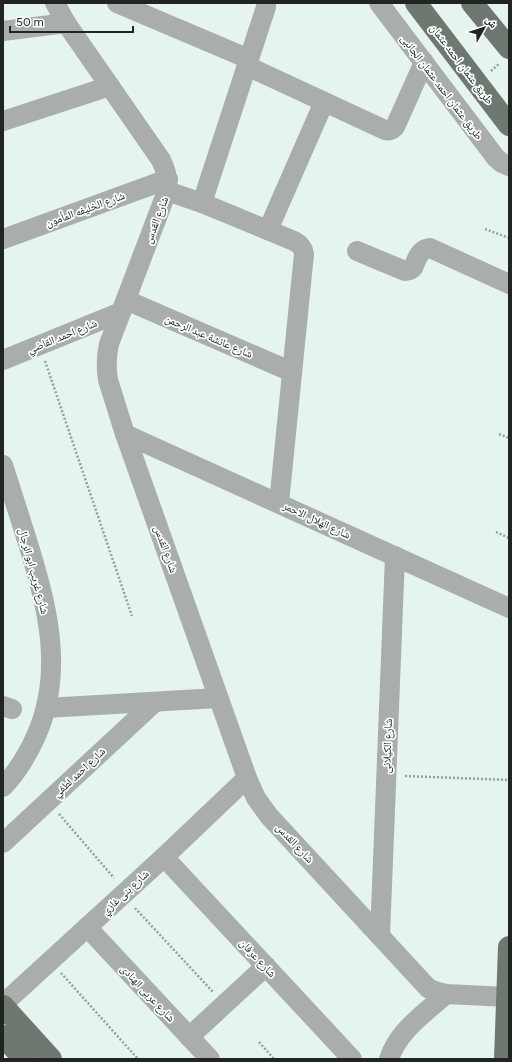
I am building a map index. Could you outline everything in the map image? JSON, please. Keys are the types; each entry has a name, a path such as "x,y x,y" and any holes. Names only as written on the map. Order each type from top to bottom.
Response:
{"main road":[{"name":"طريق عثمان احمد عثمان","path":"416,3 509,124"},
{"path":"480,6 509,48"},
{"path":"505,1059 509,947"},
{"path":"3,1005 51,1059"}],"street":[{"path":"117,3 248,62 324,102 385,130 390,130 395,127 424,62"},
{"path":"202,203 266,7 266,3"},
{"name":"طريق عثمان احمد عثمان الجانبى","path":"379,3 496,158 509,166"},
{"path":"3,31 60,9 110,86 161,160 167,172 167,185 202,203 298,243 301,246 304,254 279,503"},
{"path":"3,121 110,86"},
{"path":"268,230 324,102"},
{"name":"شارع الخليفه المأمون","path":"3,239 167,185"},
{"name":"شارع القدس","path":"167,185 109,344 106,362 108,380 125,434 247,778 256,798 269,816 424,984 434,991 446,994 507,997"},
{"path":"357,251 405,271 412,268 420,253 424,249 430,248 509,284"},
{"name":"شارع احمد القاضي","path":"3,360 40,345 124,306"},
{"name":"شارع عائشة عبد الرحمن","path":"124,306 292,372"},
{"name":"شارع الهلال الاحمر","path":"125,434 509,608"},
{"name":"شارع غريب ابو الرجال","path":"3,465 38,577 50,629 52,658 50,685 46,708 40,726 20,765 3,787"},
{"name":"شارع الكيلانى","path":"380,936 395,556"},
{"path":"46,708 218,698"},
{"name":"شارع احمد لطفي","path":"3,843 155,702"},
{"name":"شارع بنى غازي","path":"3,1005 247,778"},
{"name":"شارع عرفان","path":"164,856 352,1059"},
{"name":"شارع عربى الهنادى","path":"87,927 189,1037 203,1057"},
{"path":"189,1037 266,966"},
{"path":"389,1059 401,1036 446,994"}],"path":[{"path":"485,229 509,238"},
{"path":"40,345 132,616"},
{"path":"499,434 509,438"},
{"path":"496,532 509,538"},
{"path":"386,776 509,780"},
{"path":"48,802 124,893 225,1004"},
{"path":"50,961 138,1059"},
{"path":"259,1042 274,1059"}]}
